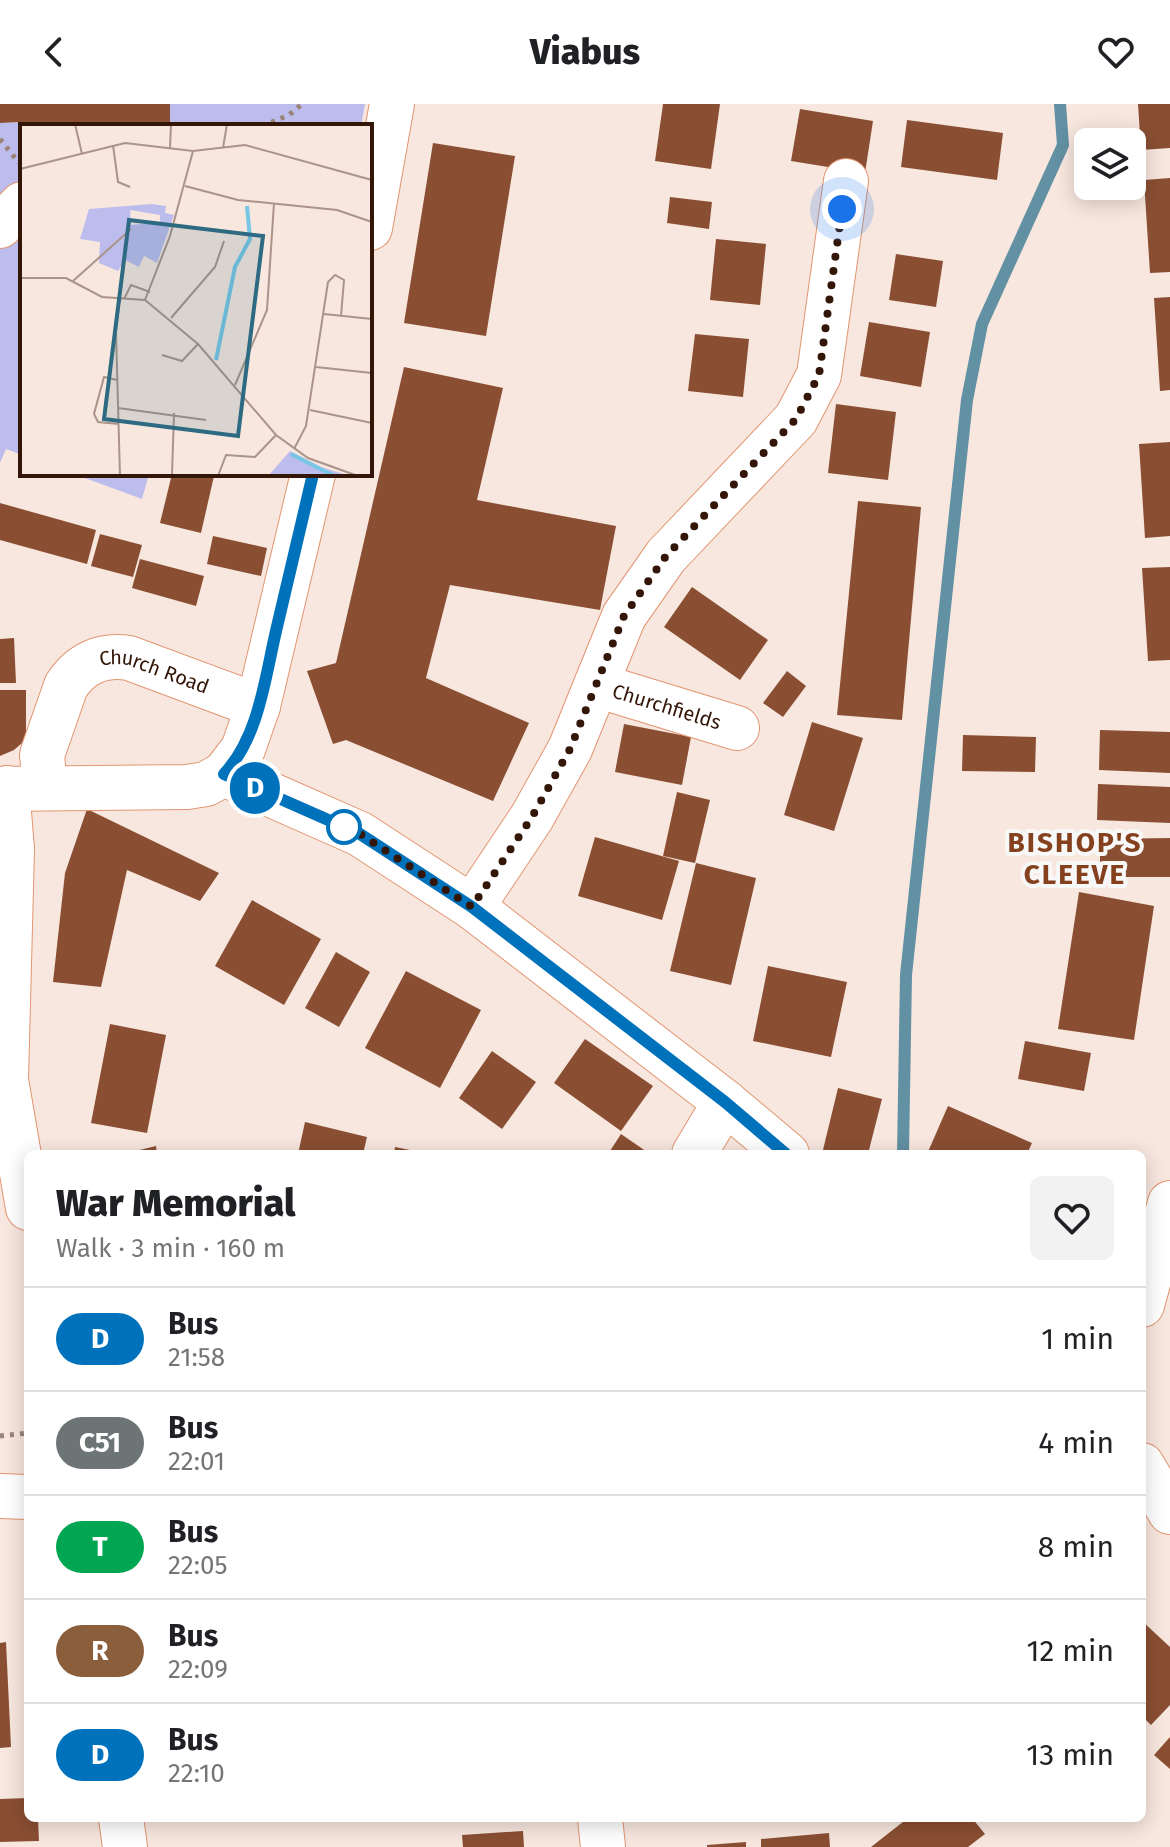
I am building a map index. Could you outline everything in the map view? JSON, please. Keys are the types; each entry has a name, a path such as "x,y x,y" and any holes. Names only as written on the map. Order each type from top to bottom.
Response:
{"street":[{"path":"372,217 392,104"},
{"name":"Churchfields","path":"472,907 532,817 570,749 624,616 666,556 796,419 819,375 846,181"},
{"path":"0,226 20,206"},
{"path":"17,788 187,787 206,784 224,774 236,762 258,706 313,476"},
{"name":"Church Road","path":"24,1185 6,1080 12,849 17,788 42,755 66,686 72,676 90,662 116,656 129,658 258,706"},
{"name":"Churchfields","path":"596,685 737,728"},
{"path":"224,774 360,834 472,907 725,1102 782,1150"},
{"path":"696,1150 725,1102"},
{"path":"1146,1290 1170,1203"},
{"path":"1146,1472 1170,1512"},
{"path":"0,1496 24,1497"},
{"path":"122,1822 125,1847"},
{"path":"600,1822 603,1847"}],"path":[{"path":"267,124 289,115 302,104"},
{"path":"0,139 20,165"},
{"path":"0,1436 24,1433"}],"shaded area":[{"path":"170,104 365,104 361,124 170,124"},
{"path":"0,123 20,124 20,454 6,449 0,463"},
{"path":"79,476 148,476 142,499"}],"building":[{"path":"0,104 170,104 170,124 0,123"},
{"path":"663,104 720,104 711,169 655,161"},
{"path":"1138,104 1170,104 1170,148 1146,150 1146,128 1140,128"},
{"path":"800,109 873,121 865,173 791,161"},
{"path":"907,120 1003,133 997,180 901,167"},
{"path":"433,143 515,156 486,336 404,323"},
{"path":"1170,178 1170,272 1150,273 1146,180"},
{"path":"670,197 712,202 709,229 667,223"},
{"path":"716,239 766,244 760,305 710,300"},
{"path":"896,254 943,261 936,307 889,300"},
{"path":"1170,297 1170,390 1160,391 1154,298"},
{"path":"869,322 930,332 921,387 860,376"},
{"path":"695,334 749,339 743,397 688,391"},
{"path":"404,367 503,388 477,500 616,526 600,610 450,585 426,678 529,723 493,801 346,740 333,744 307,671 336,663"},
{"path":"836,404 896,412 888,480 828,473"},
{"path":"1170,442 1170,536 1145,538 1139,444"},
{"path":"172,476 214,476 201,533 160,523"},
{"path":"858,501 921,507 902,720 837,715"},
{"path":"0,503 96,530 87,564 0,540"},
{"path":"100,534 142,545 133,577 91,566"},
{"path":"213,536 267,548 261,576 207,564"},
{"path":"140,559 204,576 196,606 132,588"},
{"path":"1170,567 1170,660 1148,661 1142,568"},
{"path":"692,587 768,640 740,680 664,627"},
{"path":"14,638 16,683 0,683 0,639"},
{"path":"787,671 806,686 783,717 763,703"},
{"path":"0,690 26,690 26,733 22,743 0,756"},
{"path":"812,722 863,738 834,831 784,815"},
{"path":"624,724 691,737 682,785 615,772"},
{"path":"1100,730 1170,732 1170,773 1099,770"},
{"path":"963,735 1036,737 1035,772 962,771"},
{"path":"1098,784 1170,787 1170,823 1097,820"},
{"path":"677,792 710,800 695,863 663,856"},
{"path":"87,809 219,873 200,901 127,870 101,987 53,982 65,873"},
{"path":"595,837 679,861 662,920 578,896"},
{"path":"1170,838 1170,877 1100,877 1100,839"},
{"path":"696,863 756,878 731,985 670,971"},
{"path":"1079,892 1154,906 1134,1040 1058,1029"},
{"path":"252,900 321,939 284,1005 215,966"},
{"path":"336,952 370,972 339,1027 305,1008"},
{"path":"768,966 847,982 831,1057 753,1041"},
{"path":"406,971 481,1010 440,1088 365,1048"},
{"path":"110,1024 166,1035 147,1133 91,1123"},
{"path":"585,1039 653,1086 621,1131 554,1083"},
{"path":"1025,1041 1091,1053 1084,1091 1018,1079"},
{"path":"492,1051 536,1082 502,1129 459,1098"},
{"path":"838,1088 882,1099 869,1150 823,1150"},
{"path":"948,1106 1032,1143 1029,1150 929,1150"},
{"path":"305,1122 367,1137 364,1150 299,1150"},
{"path":"621,1134 644,1150 611,1150"},
{"path":"1146,1625 1170,1647 1170,1705 1151,1725 1146,1720"},
{"path":"6,1642 11,1747 0,1748 0,1643"},
{"path":"1170,1737 1170,1769 1154,1755"},
{"path":"24,1798 24,1822 38,1822 39,1841 0,1842 0,1799"},
{"path":"903,1822 975,1822 985,1834 968,1847 871,1847"},
{"path":"523,1831 524,1847 463,1847 462,1835"},
{"path":"829,1833 830,1847 761,1847 761,1839"},
{"path":"746,1842 746,1847 707,1847 707,1845"}],"waterway":[{"path":"903,1150 906,975 967,400 982,324 1063,145 1060,104"}],"bus line":[{"name":"D","path":"313,476 258,706 243,749 224,774 360,834 472,907 725,1102 781,1150"}],"district":[{"name":"BISHOP'S CLEEVE","path":"1075,858"}],"route":[{"path":"344,827 333,822 360,834 472,907 532,817 570,749 624,616 666,556 796,419 819,375 842,209"}]}
